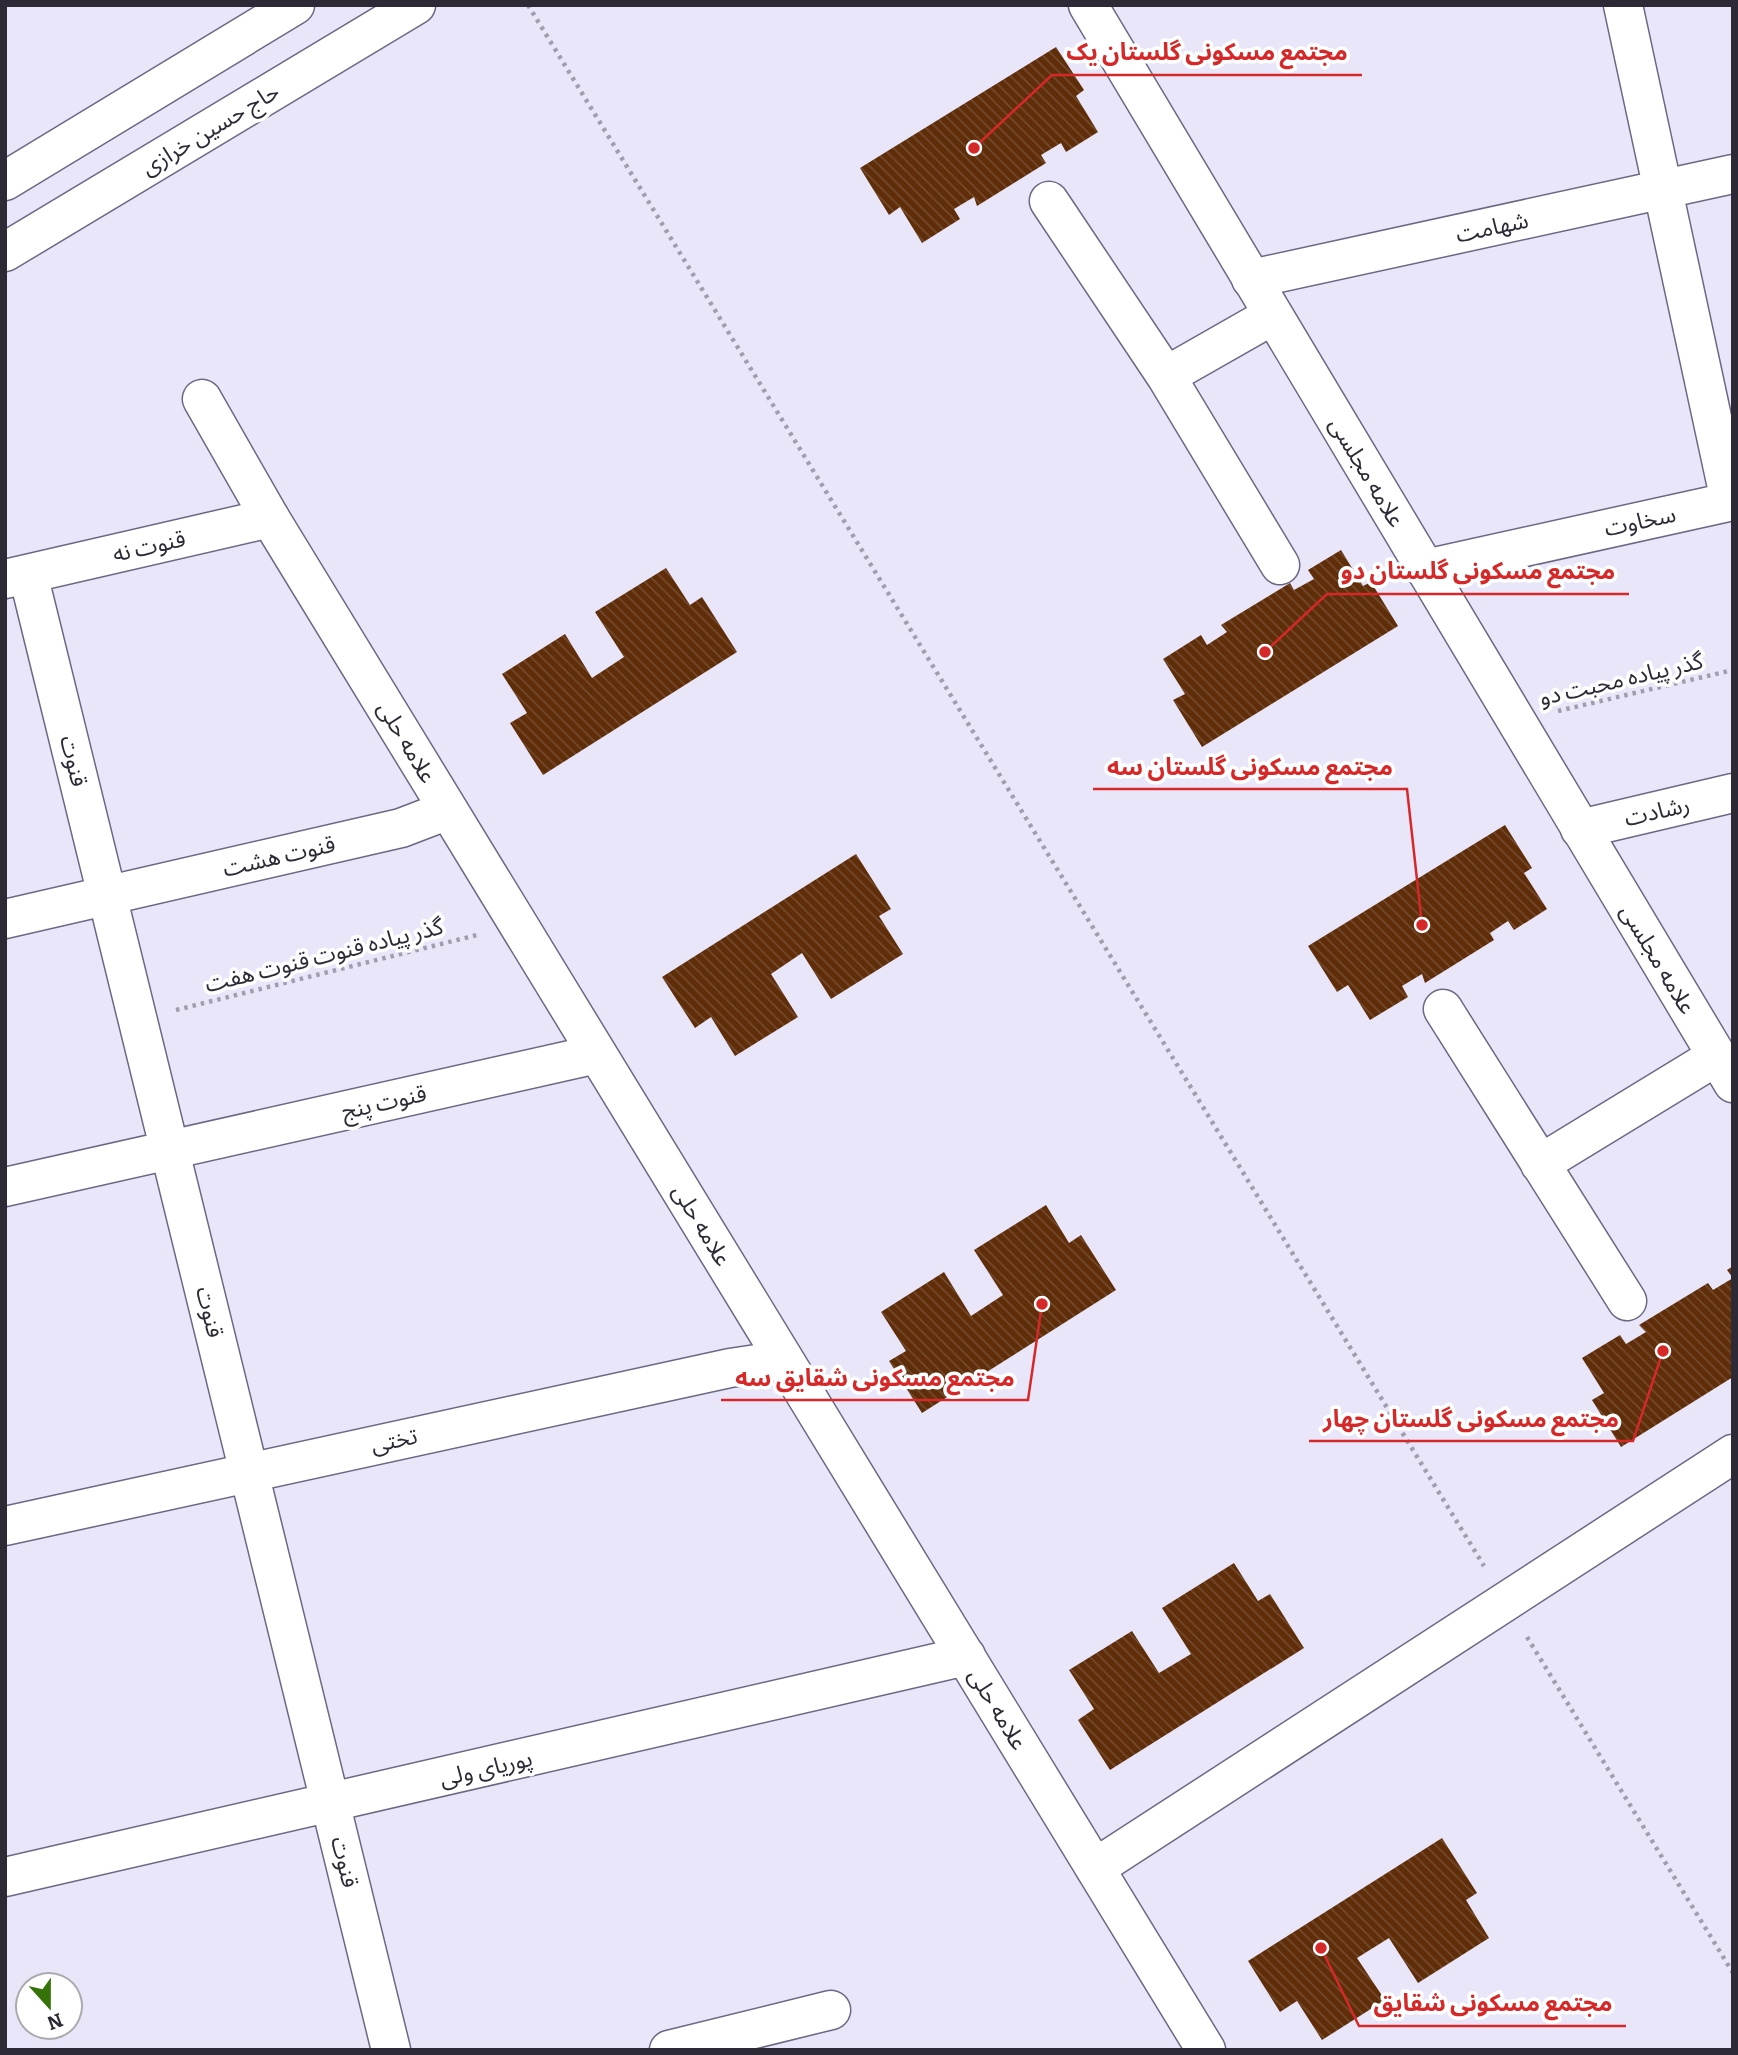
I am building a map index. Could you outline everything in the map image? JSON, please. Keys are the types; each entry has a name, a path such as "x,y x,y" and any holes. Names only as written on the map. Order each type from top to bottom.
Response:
{"street":[{"path":"5,181 295,5"},
{"name":"حاج حسین خرازی","path":"5,252 416,5"},
{"name":"علامه مجلسی","path":"1088,5 1725,1069"},
{"path":"1623,5 1732,501"},
{"name":"شهامت","path":"1251,279 1733,174"},
{"path":"1049,201 1166,376 1280,565"},
{"path":"1166,376 1273,315"},
{"name":"علامه حلی","path":"202,399 270,518 1206,2050"},
{"name":"سخاوت","path":"1425,569 1732,501"},
{"name":"قنوت نه","path":"17,576 270,518"},
{"name":"قنوت","path":"17,576 107,895 391,2050"},
{"name":"رشادت","path":"1580,829 1733,793"},
{"name":"قنوت هشت","path":"5,919 401,828 448,810"},
{"path":"1443,1009 1627,1301"},
{"name":"قنوت پنج","path":"5,1187 597,1054"},
{"path":"1540,1164 1725,1069"},
{"name":"تختی","path":"5,1526 730,1368 785,1360"},
{"path":"1095,1868 1733,1454"},
{"name":"پوریای ولی","path":"5,1877 966,1656"},
{"path":"669,2050 831,2010"}],"path":[{"path":"528,5 1733,1973"},
{"name":"گذر پیاده محبت دو","path":"1516,721 1733,670"},
{"name":"گذر پیاده قنوت قنوت هفت","path":"138,1019 519,925"}],"building":[{"path":"1056,47 1084,90 1076,96 1098,132 1066,152 1061,143 1041,155 1046,163 977,206 974,197 954,209 960,219 922,243 900,207 889,215 860,168"},
{"path":"1341,550 1363,586 1371,582 1398,626 1202,747 1173,700 1185,694 1163,659 1201,635 1207,645 1227,632 1221,625 1290,583 1294,590 1314,579 1308,570"},
{"path":"666,568 690,605 702,597 737,652 543,775 510,723 527,713 502,674 565,634 592,678 624,657 595,612"},
{"path":"1505,825 1532,868 1524,873 1547,909 1514,930 1508,921 1490,933 1494,940 1425,983 1422,974 1402,986 1408,997 1370,1020 1348,985 1337,992 1308,946"},
{"path":"856,854 891,909 879,916 903,954 831,999 802,953 771,974 798,1017 735,1056 711,1017 695,1028 662,977"},
{"path":"1046,1205 1069,1243 1081,1235 1116,1290 922,1413 889,1361 906,1351 881,1312 944,1272 971,1316 1003,1295 974,1250"},
{"path":"1733,1266 1733,1278 1727,1270"},
{"path":"1733,1278 1733,1377 1621,1447 1592,1400 1604,1393 1582,1358 1620,1335 1626,1344 1646,1332 1639,1325 1708,1283 1713,1290"},
{"path":"1234,1563 1258,1601 1270,1594 1304,1648 1110,1770 1078,1720 1094,1709 1069,1670 1132,1631 1159,1673 1191,1654 1162,1608"},
{"path":"1442,1838 1477,1893 1466,1900 1489,1938 1418,1983 1389,1938 1357,1958 1385,2000 1322,2040 1297,2001 1280,2012 1248,1961"}],"place":[{"name":"مجتمع مسکونی گلستان یک","path":"974,148"},
{"name":"مجتمع مسکونی گلستان دو","path":"1265,652"},
{"name":"مجتمع مسکونی گلستان سه","path":"1422,925"},
{"name":"مجتمع مسکونی شقایق سه","path":"1042,1304"},
{"name":"مجتمع مسکونی گلستان چهار","path":"1663,1351"},
{"name":"مجتمع مسکونی شقایق","path":"1321,1948"}]}
